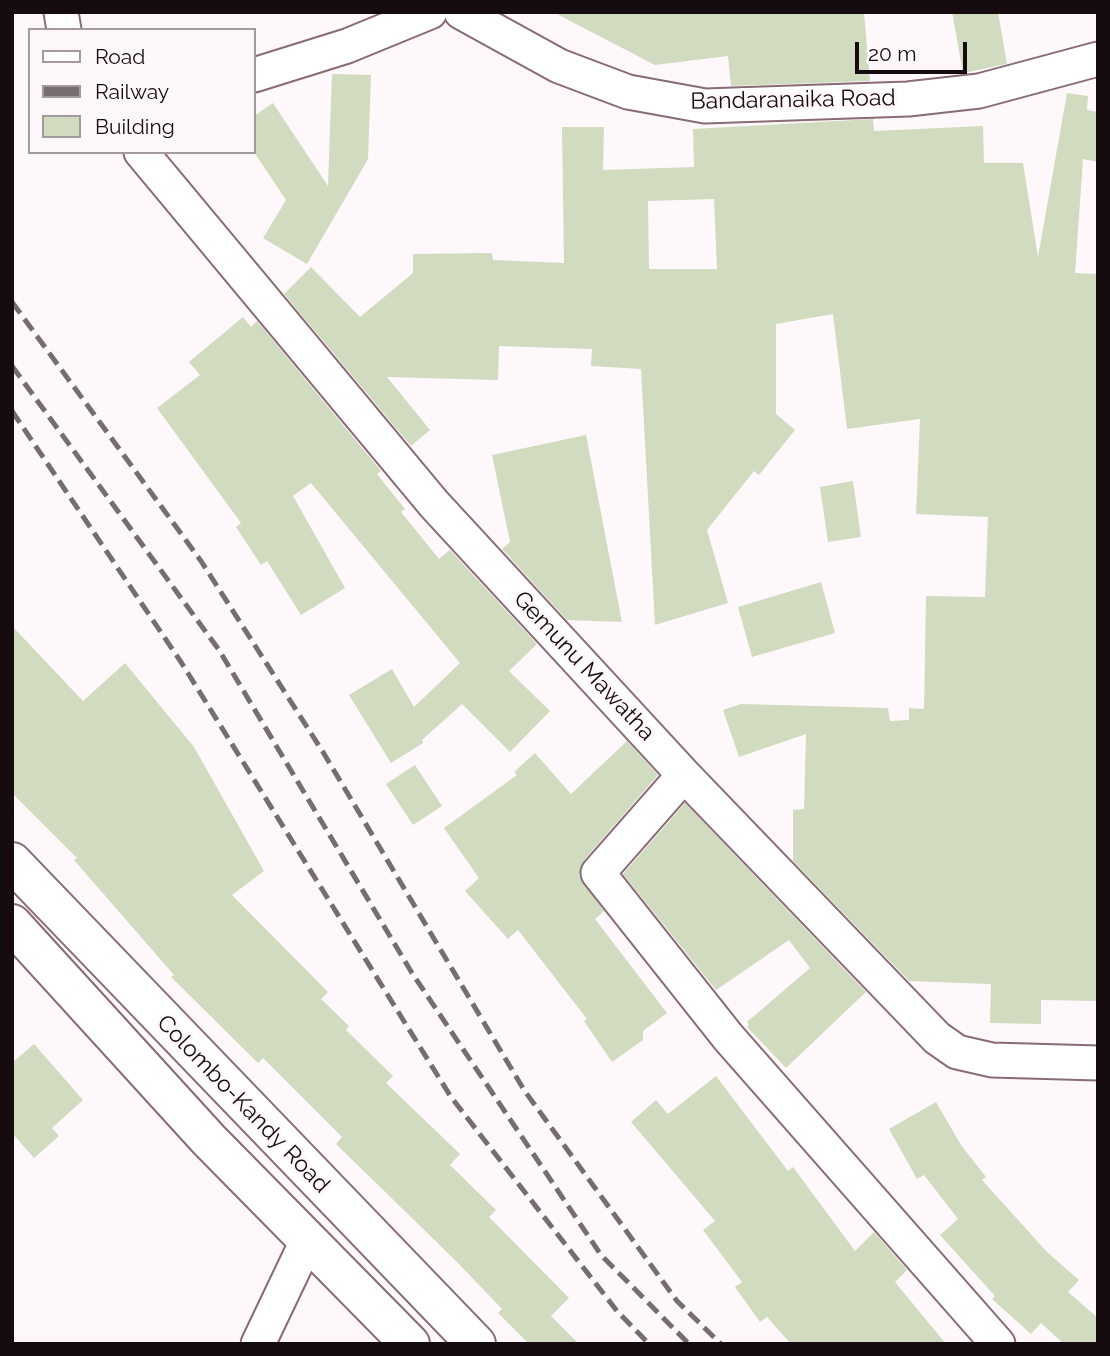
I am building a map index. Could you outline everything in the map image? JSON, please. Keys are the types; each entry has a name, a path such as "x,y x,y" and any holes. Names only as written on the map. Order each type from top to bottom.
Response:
{"highway":[{"name":"Colombo-Kandy Road","path":"12,862 476,1344"},
{"name":"Colombo-Kandy Road","path":"12,925 209,1140 410,1344"}],"street":[{"path":"256,74 347,46 430,12"},
{"name":"Bandaranaika Road","path":"461,12 559,66 628,92 705,106 908,99 979,91 1098,59"},
{"name":"Gemunu Mawatha","path":"143,154 434,504 684,775 947,1045 957,1052 992,1060 1098,1063"},
{"path":"684,775 598,873 727,1037 998,1344"},
{"path":"258,1344 308,1239"}],"building":[{"path":"553,12 864,12 870,81 731,86 728,56 655,65"},
{"path":"952,12 998,12 1007,64 963,73"},
{"path":"332,74 371,75 368,159 307,264 263,238 286,200 255,154 256,115 273,103 328,186"},
{"path":"1067,93 1088,96 1087,110 1098,112 1098,162 1083,159 1075,273 1098,274 1096,1001 1041,1000 1041,1024 990,1023 991,984 909,981 793,861 793,810 804,809 806,734 739,757 723,710 741,704 888,708 890,721 909,720 909,708 924,709 926,596 985,597 988,517 916,514 920,419 847,429 833,314 776,324 776,414 795,430 759,475 754,471 707,530 728,603 655,625 641,369 591,366 592,349 499,346 498,380 387,377 430,430 411,446 284,294 311,267 360,317 413,273 413,254 492,253 493,260 564,263 562,127 604,127 603,170 694,167 693,129 873,119 874,131 983,126 984,163 1023,163 1038,257","holes":["714,199 717,269 649,269 648,201"]},
{"path":"243,317 251,327 257,321 381,471 377,474 405,509 401,512 439,559 450,550 537,644 509,671 550,711 510,752 462,704 422,740 423,743 391,763 349,695 392,669 414,707 460,663 311,483 293,496 345,588 301,615 267,561 261,565 236,527 241,523 157,408 200,375 189,362"},
{"path":"586,435 622,622 567,620 502,549 510,542 492,455"},
{"path":"853,481 861,537 828,542 820,487"},
{"path":"821,582 835,633 752,657 738,607"},
{"path":"12,626 83,701 125,663 194,747 264,871 232,895 328,992 321,999 349,1026 346,1030 393,1076 386,1083 460,1154 450,1165 496,1210 489,1217 569,1298 551,1316 579,1344 529,1344 498,1313 502,1309 456,1261 336,1144 342,1137 263,1058 258,1063 171,977 174,975 74,860 77,858 12,793"},
{"path":"627,741 658,775 584,860 579,876 604,911 595,919 667,1013 643,1031 643,1040 612,1062 584,1021 587,1019 518,930 508,939 465,891 479,878 444,828 517,775 514,772 535,753 571,794"},
{"path":"415,765 442,806 413,825 386,784"},
{"path":"685,803 866,992 786,1068 747,1027 747,1022 810,968 789,940 716,990 623,874"},
{"path":"34,1044 83,1100 52,1128 59,1136 34,1158 12,1133 12,1063"},
{"path":"716,1076 788,1171 793,1167 855,1251 874,1232 907,1270 895,1282 946,1344 791,1344 767,1317 760,1322 735,1287 742,1282 703,1230 715,1221 631,1122 656,1100 668,1114"},
{"path":"936,1102 961,1145 986,1177 982,1180 1047,1252 1079,1280 1068,1292 1098,1318 1098,1344 1064,1344 1041,1323 1031,1334 992,1299 995,1296 940,1235 958,1219 924,1175 917,1179 889,1129"}],"railway":[{"path":"12,302 201,561 323,752 524,1090 677,1301 721,1344"},
{"path":"12,366 219,650 412,973 601,1255 689,1344"},
{"path":"12,411 181,662 451,1097 617,1311 649,1344"}]}
